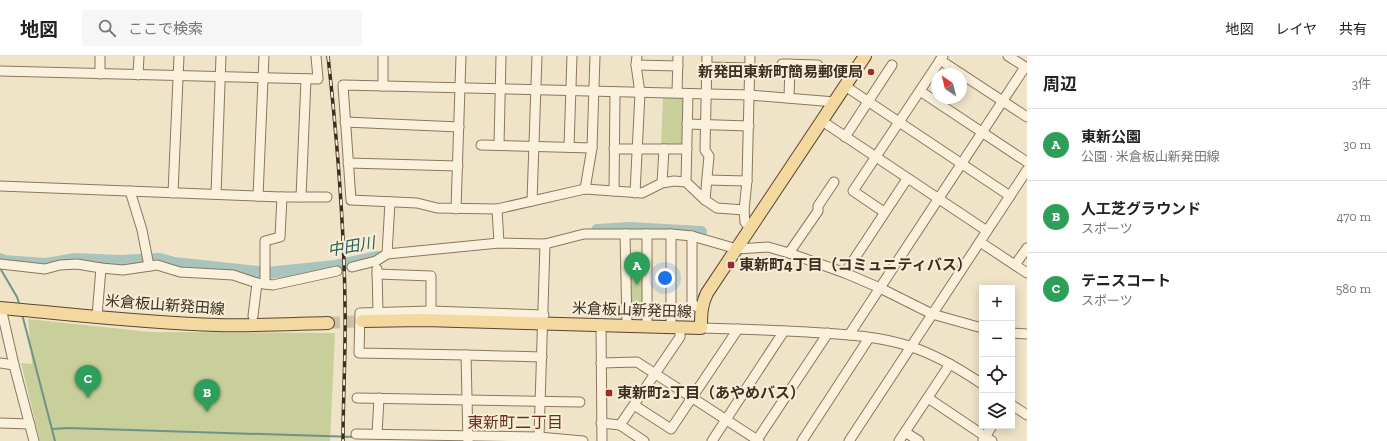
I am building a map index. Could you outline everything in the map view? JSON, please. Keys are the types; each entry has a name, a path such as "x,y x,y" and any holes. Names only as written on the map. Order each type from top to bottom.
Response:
{"main road":[{"name":"米倉板山新発田線","path":"362,321 543,319 601,324 701,328 701,309 707,293 865,56"},
{"name":"米倉板山新発田線","path":"0,308 214,325 269,325 328,322"}],"street":[{"path":"100,56 100,74"},
{"path":"138,75 139,56"},
{"path":"173,193 179,56"},
{"path":"216,194 221,56"},
{"path":"258,196 264,56"},
{"path":"0,71 318,79 316,56"},
{"path":"383,56 383,86"},
{"path":"456,209 461,56"},
{"path":"499,145 501,56"},
{"path":"532,201 537,56"},
{"path":"569,147 572,56"},
{"path":"585,189 592,148 595,56"},
{"path":"678,56 678,93"},
{"path":"705,200 709,156 706,150 707,56"},
{"path":"750,56 747,181 744,210 745,222 750,228"},
{"path":"849,335 1026,68 1008,56"},
{"path":"884,212 853,191 942,58 1003,102 1027,117"},
{"path":"635,193 640,93 636,60 678,66"},
{"path":"790,98 786,64 818,65"},
{"path":"845,136 892,65"},
{"path":"706,67 750,68"},
{"path":"301,197 306,79"},
{"path":"744,210 718,208 705,200 686,182 674,181 662,183 642,193 585,189 497,209 437,208 417,203 351,200 343,85 750,95 835,102"},
{"path":"846,86 1010,196"},
{"path":"920,91 1027,162"},
{"path":"614,191 615,92"},
{"path":"686,182 688,94"},
{"path":"822,121 987,231"},
{"path":"345,122 459,127"},
{"path":"687,124 749,126"},
{"path":"481,145 592,148"},
{"path":"614,149 687,149"},
{"path":"662,183 664,149"},
{"path":"348,163 458,166"},
{"path":"849,441 1010,196 1026,175"},
{"path":"845,273 907,178"},
{"path":"707,180 747,181"},
{"path":"789,253 818,211 818,206 834,182"},
{"path":"0,186 282,197 327,197"},
{"path":"130,191 142,230 149,266"},
{"path":"254,316 261,283 264,241 280,237 282,197"},
{"path":"386,254 390,202"},
{"path":"497,209 499,244"},
{"path":"352,267 376,261 386,254 499,244 545,244 584,234 671,234 692,236 737,249 768,247 789,253 845,273 880,288 932,314 979,327"},
{"path":"625,234 626,325"},
{"path":"647,234 647,326"},
{"path":"620,425 680,337 675,328 671,234"},
{"path":"692,236 692,304 701,309"},
{"path":"980,242 1027,273"},
{"path":"539,437 545,244"},
{"path":"1015,265 1027,248"},
{"path":"376,261 378,312"},
{"path":"0,264 45,269 60,265 77,264 123,270 157,265 180,272 233,275 272,285 337,271"},
{"path":"98,316 101,268"},
{"path":"377,274 431,276 431,311"},
{"path":"0,308 34,441"},
{"path":"542,357 466,354 359,353 360,313 431,311 543,319"},
{"path":"601,324 602,441"},
{"path":"701,328 828,333 869,338 911,347 931,354 979,382"},
{"path":"634,405 671,429 738,329"},
{"path":"715,440 726,420 784,331"},
{"path":"601,363 637,362 758,440 828,333"},
{"path":"1015,333 1027,334"},
{"path":"802,441 869,338"},
{"path":"466,354 468,439"},
{"path":"0,363 14,364"},
{"path":"898,441 950,364"},
{"path":"357,398 580,402"},
{"path":"377,434 379,398"},
{"path":"928,398 986,439 991,429"},
{"path":"1015,407 1027,415"},
{"path":"0,423 30,424"},
{"path":"601,423 620,425 644,441"},
{"path":"905,432 919,441"},
{"path":"356,434 377,434 412,438 468,439 521,439 539,437 583,441"}],"green space":[{"path":"663,98 685,98 683,145 661,145"},
{"path":"628,253 645,253 645,317 629,317"},
{"path":"28,319 150,332 335,333 330,441 40,441 21,363 32,364"}],"waterway":[{"name":"中田川","path":"597,233 597,230 630,228 701,232"},
{"name":"中田川","path":"0,259 4,261 46,264 75,259 119,261 160,259 174,263 267,273 335,266 381,257"},
{"path":"0,268 17,297 20,306"},
{"path":"22,314 55,441"},
{"path":"52,429 68,428 355,437"},
{"path":"472,441 488,441"}],"tunnel":[{"path":"328,323 362,321"}],"railway":[{"path":"328,56 342,211 345,321 343,441"}],"place":[{"name":"新発田東新町簡易郵便局","path":"871,72"},
{"name":"東新町4丁目（コミュニティバス）","path":"731,265"},
{"name":"東新公園","path":"637,285"},
{"name":"東新町2丁目（あやめバス）","path":"609,393"},
{"name":"テニスコート","path":"88,398"},
{"name":"人工芝グラウンド","path":"207,412"}],"district":[{"name":"東新町二丁目","path":"515,422"}]}
